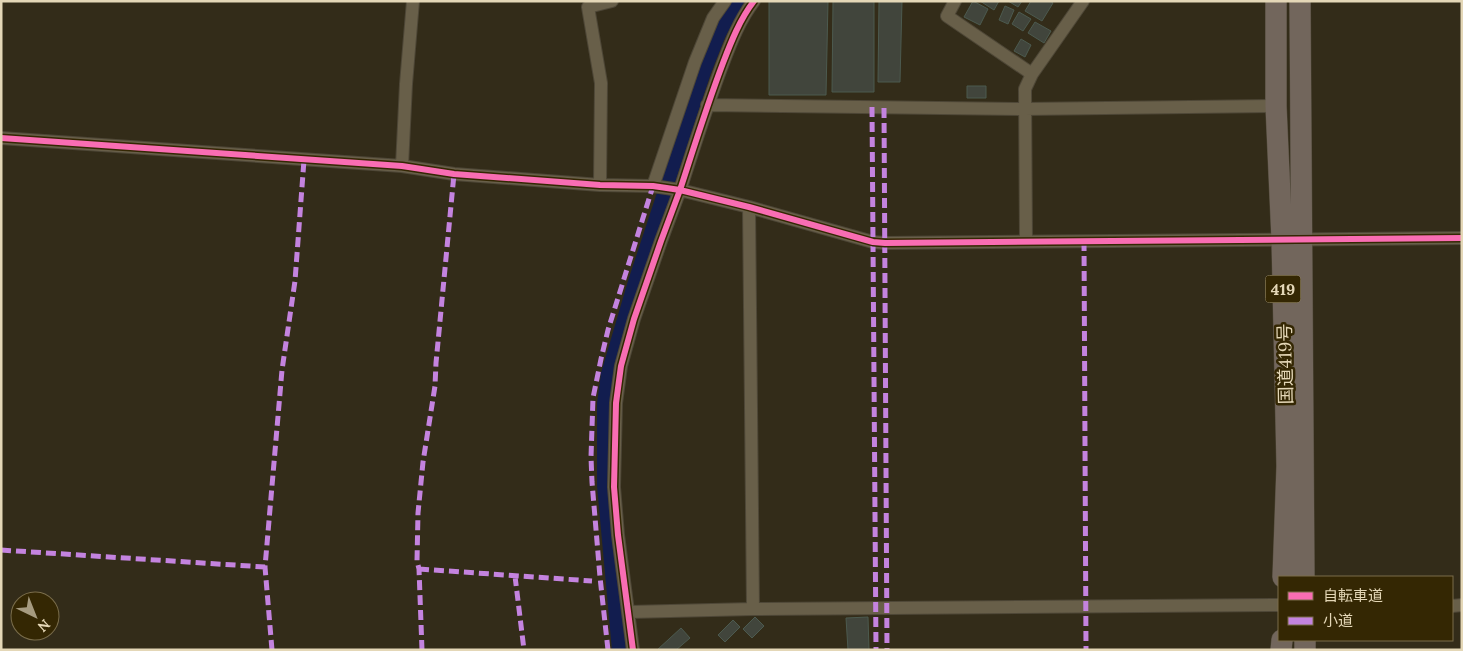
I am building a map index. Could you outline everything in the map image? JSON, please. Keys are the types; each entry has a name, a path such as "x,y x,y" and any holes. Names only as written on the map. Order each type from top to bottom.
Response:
{"highway":[{"name":"国道419号","path":"1276,1 1276,106 1292,240 1304,576"},
{"name":"国道419号","path":"1283,576 1300,1"}],"street":[{"path":"402,166 413,1"},
{"path":"600,184 602,83 588,7 612,1"},
{"path":"653,186 695,62 713,18 725,1"},
{"path":"633,650 618,535 614,487 616,403 621,366 634,319 680,190 707,105 732,42 749,7 754,1"},
{"path":"955,1 948,16 1032,74"},
{"path":"1026,241 1025,89 1032,74 1083,1"},
{"path":"707,105 1024,109 1276,106"},
{"path":"1,138 402,166 454,174 653,186 680,190 749,207 873,242 885,243 1462,238"},
{"path":"749,207 753,609"},
{"path":"629,612 753,609 1278,605"}],"building":[{"path":"769,1 828,1 826,95 769,95"},
{"path":"833,1 874,1 874,92 832,92"},
{"path":"879,1 902,1 900,82 878,82"},
{"path":"973,1 988,9 980,25 964,17"},
{"path":"980,1 999,1 994,10"},
{"path":"1008,1 1022,1 1018,7"},
{"path":"1031,1 1050,1 1053,3 1042,21 1025,11"},
{"path":"1005,6 1014,10 1008,24 999,20"},
{"path":"1019,12 1031,19 1023,31 1012,24"},
{"path":"1035,22 1051,31 1044,43 1028,33"},
{"path":"1021,39 1031,45 1025,57 1014,51"},
{"path":"967,86 986,86 986,98 967,98"},
{"path":"755,617 764,626 752,638 743,629"},
{"path":"868,617 869,650 848,650 846,618"},
{"path":"733,620 740,627 725,642 718,635"},
{"path":"681,628 690,638 676,650 657,650"}],"waterway":[{"path":"619,650 604,485 604,404 608,374 635,282 704,72 719,34 737,1"}],"marked path":[{"path":"872,107 876,650"},
{"path":"884,108 887,650"},
{"path":"272,650 265,567 282,370 295,281 304,160"},
{"path":"422,650 419,569 417,561 418,513 423,462 435,386 454,174"},
{"path":"608,650 592,482 593,398 608,330 653,186"},
{"path":"1084,241 1086,650"},
{"path":"1,550 265,567"},
{"path":"419,569 592,581"},
{"path":"515,576 524,650"}],"cycle path":[{"path":"754,1 740,23 726,55 680,190 749,207 873,242 885,243 1462,238"},
{"path":"1,138 402,166 454,174 600,185 653,186 680,190 634,319 621,366 616,403 614,487 618,535 633,650"}]}
